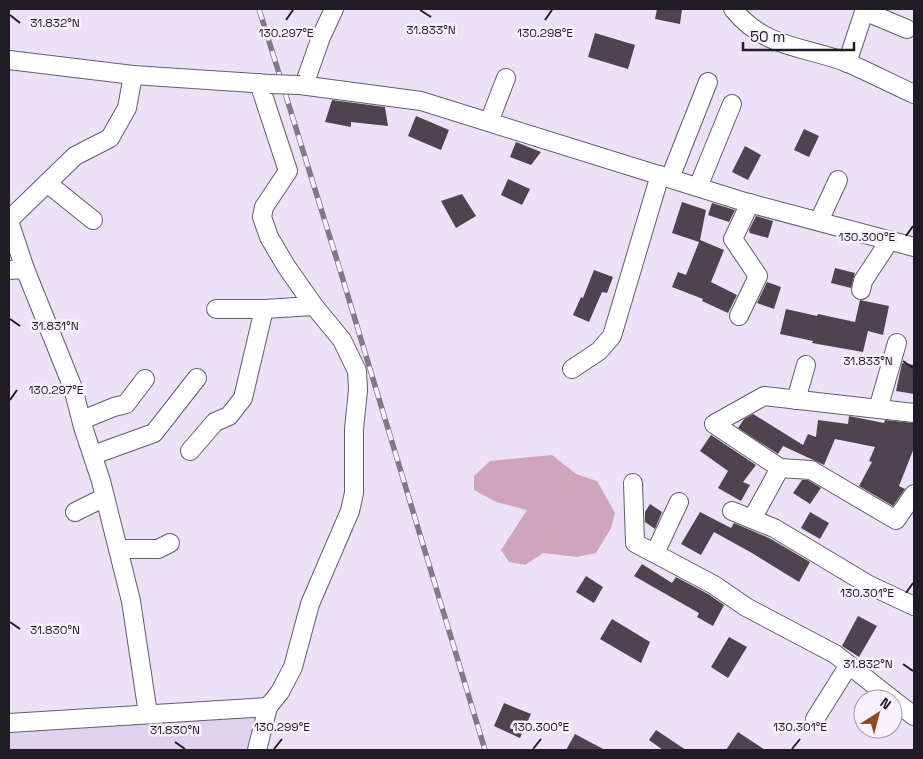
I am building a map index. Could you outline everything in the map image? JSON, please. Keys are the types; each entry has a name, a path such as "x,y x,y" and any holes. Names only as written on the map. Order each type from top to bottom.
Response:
{"street":[{"path":"302,85 334,9"},
{"path":"733,9 741,20 768,39 847,63 914,94"},
{"path":"847,63 864,10 907,29"},
{"path":"9,60 133,75 302,85 421,101 750,203 914,247"},
{"path":"133,75 127,108 110,138 75,156 9,221 17,270 73,388 105,497 131,601 148,714"},
{"path":"489,122 506,78"},
{"path":"572,369 599,351 612,336 665,177 708,82"},
{"path":"257,750 268,707 280,692 293,667 310,604 350,511 354,493 354,429 358,390 357,371 342,340 314,306 286,266 264,225 262,217 264,207 288,171 264,84"},
{"path":"698,187 732,104"},
{"path":"819,221 838,180"},
{"path":"47,183 93,220"},
{"path":"739,316 758,276 733,238 750,203"},
{"path":"861,290 863,281 890,240"},
{"path":"754,270 771,276"},
{"path":"216,309 314,306"},
{"path":"190,451 215,422 229,416 243,398 264,309"},
{"path":"878,409 897,343"},
{"path":"796,400 806,365"},
{"path":"92,455 154,432 197,378"},
{"path":"82,420 126,404 145,379"},
{"path":"914,413 764,396 714,424 780,468 811,470 896,520 914,494"},
{"path":"752,519 780,468"},
{"path":"634,483 635,543 714,585 746,607 835,654 880,689"},
{"path":"75,512 105,497"},
{"path":"655,553 679,502"},
{"path":"732,511 774,528 869,585 914,606"},
{"path":"118,549 158,548 170,543"},
{"path":"815,719 849,665"},
{"path":"9,723 268,707"},
{"path":"903,707 914,716"}],"shaded area":[{"path":"552,455 576,474 597,481 615,513 611,528 596,553 577,557 543,553 525,565 509,562 501,550 527,510 496,502 474,490 474,476 490,461"},
{"path":"253,714 259,725 253,750 9,750 9,730"}],"building":[{"path":"657,9 682,9 680,24 655,19"},
{"path":"595,33 635,45 628,69 588,57"},
{"path":"332,100 385,107 388,126 351,122 351,127 325,122"},
{"path":"416,116 449,130 441,150 408,136"},
{"path":"804,129 819,136 809,157 794,150"},
{"path":"516,142 541,152 531,165 510,157"},
{"path":"745,146 761,155 748,180 732,172"},
{"path":"508,179 530,189 522,205 501,195"},
{"path":"462,194 476,216 456,228 441,201"},
{"path":"682,202 706,210 700,240 724,250 711,282 737,295 728,313 702,301 703,299 672,287 678,272 686,275 699,242 672,233"},
{"path":"712,203 735,210 729,222 708,215"},
{"path":"756,216 773,221 768,238 750,233 749,230"},
{"path":"835,268 855,273 851,288 831,283"},
{"path":"594,270 613,277 607,293 602,292 589,322 573,315 581,297 583,298"},
{"path":"767,282 781,287 774,309 757,303"},
{"path":"860,300 889,306 883,335 868,331 863,352 812,343 813,341 780,334 786,309 855,322"},
{"path":"902,363 914,365 914,394 896,391"},
{"path":"753,414 803,445 808,434 816,437 818,420 848,424 849,416 884,423 885,420 914,423 914,448 899,486 905,489 893,506 859,486 872,462 869,461 875,447 835,439 824,465 783,446 778,454 738,428 744,419"},
{"path":"711,435 756,465 743,482 750,485 741,501 718,488 728,471 700,451"},
{"path":"802,480 808,480 821,488 810,504 793,493"},
{"path":"650,504 662,512 655,529 645,522 645,512"},
{"path":"700,512 731,528 734,523 769,538 810,562 799,582 714,532 701,555 681,544"},
{"path":"810,512 829,523 820,539 801,528"},
{"path":"642,564 672,583 676,577 724,605 713,626 697,617 699,613 634,576"},
{"path":"586,576 603,587 594,603 576,592"},
{"path":"858,616 877,626 859,657 842,646"},
{"path":"612,619 650,642 641,663 600,639"},
{"path":"729,637 747,647 728,678 711,667"},
{"path":"504,703 531,714 520,738 494,726"},
{"path":"656,730 686,750 663,750 649,740"},
{"path":"738,732 765,750 726,750"},
{"path":"575,734 605,750 566,750"}],"railway":[{"path":"259,9 485,750"}]}
